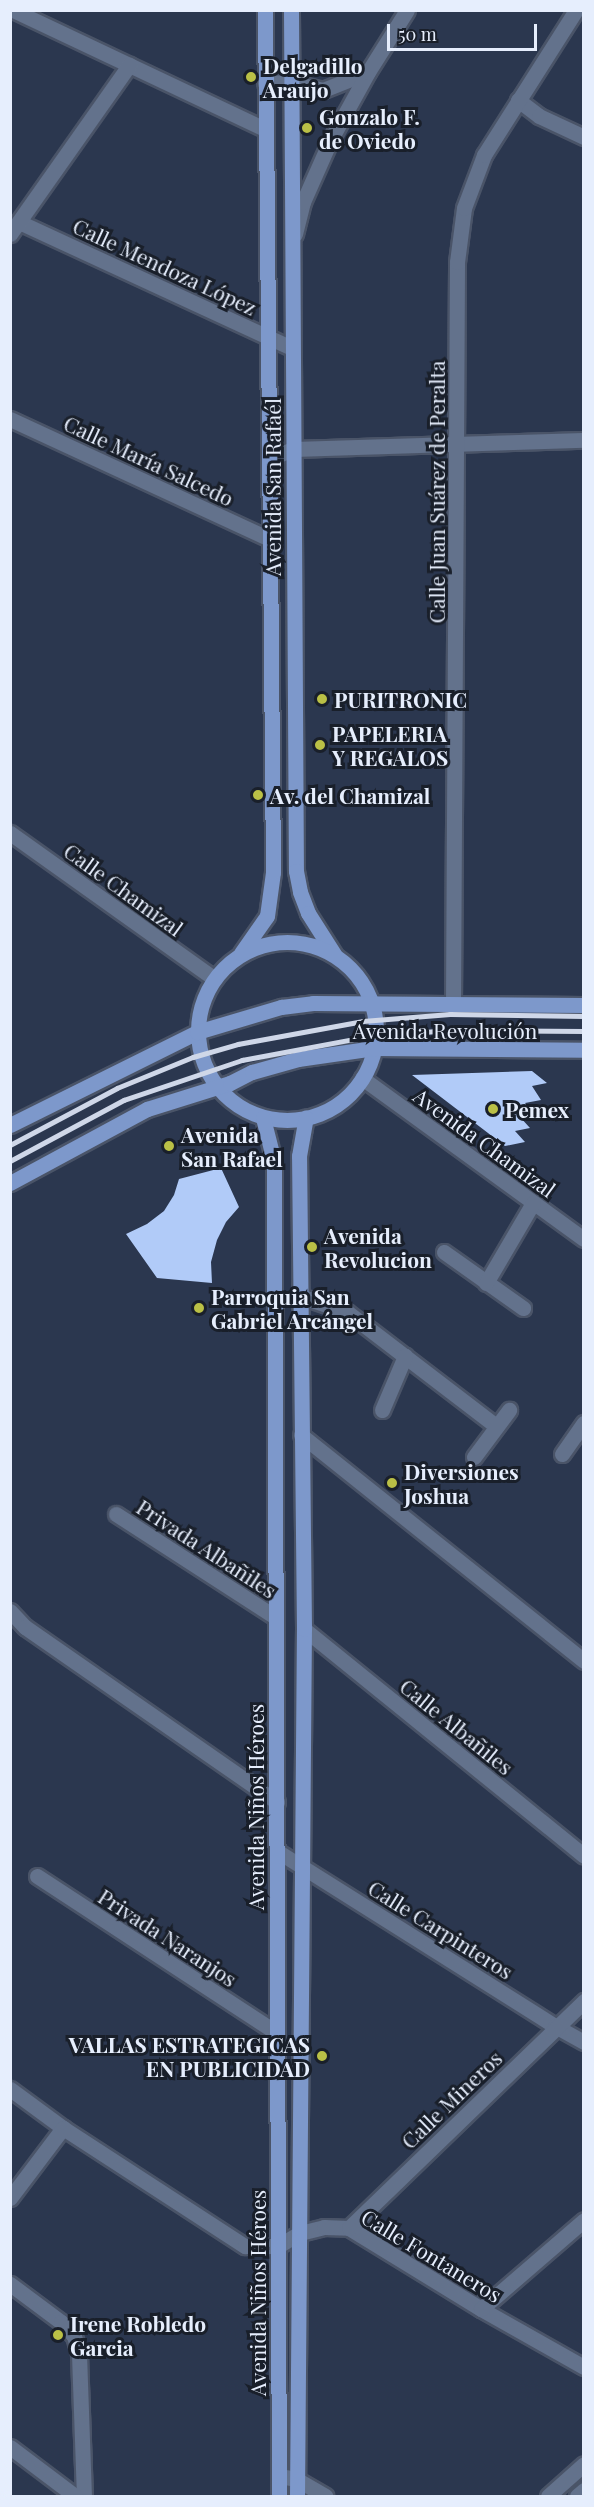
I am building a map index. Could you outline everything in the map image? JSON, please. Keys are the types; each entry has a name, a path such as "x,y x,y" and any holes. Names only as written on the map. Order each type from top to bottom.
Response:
{"main road":[{"name":"Avenida San Rafaél","path":"241,953 267,916 273,872 265,10"},
{"name":"Avenida San Rafaél","path":"291,10 296,871 300,892 308,913 334,954"},
{"path":"278,941 300,941 334,954 361,980 376,1020 374,1048 362,1078 336,1106 306,1118 284,1121 263,1118 245,1110 216,1086 205,1069 197,1032 201,1005 213,978 241,953 278,941"},
{"name":"Avenida Revolución","path":"10,1125 197,1032 281,1008 313,1002 372,1005 584,1005"},
{"name":"Avenida Revolución","path":"10,1183 147,1109 298,1059 374,1048 584,1050"},
{"name":"Avenida Niños Héroes","path":"263,1118 274,1161 279,2496"},
{"name":"Avenida Niños Héroes","path":"297,2496 304,1629 299,1156 306,1118"}],"street":[{"path":"13,10 265,129"},
{"path":"291,248 303,202 315,171 368,72 407,10"},
{"name":"Calle Juan Suárez de Peralta","path":"453,1005 457,262 464,208 484,155 576,10"},
{"path":"15,228 129,65"},
{"path":"265,83 291,82 322,90 368,72"},
{"path":"518,100 539,116 584,137"},
{"name":"Calle Mendoza López","path":"15,228 292,348"},
{"name":"Calle María Salcedo","path":"10,419 270,539"},
{"path":"270,459 293,449 584,440"},
{"name":"Calle Chamizal","path":"10,833 213,978"},
{"name":"Avenida Chamizal","path":"362,1078 584,1239"},
{"path":"486,1283 533,1203"},
{"path":"444,1252 524,1308"},
{"path":"300,1296 347,1312 496,1426"},
{"path":"382,1410 405,1356"},
{"path":"474,1457 509,1410"},
{"path":"562,1454 584,1423"},
{"path":"302,1435 584,1661"},
{"name":"Privada Albañiles","path":"116,1514 275,1617"},
{"path":"10,1611 25,1627 277,1803"},
{"name":"Calle Albañiles","path":"304,1629 584,1856"},
{"name":"Calle Carpinteros","path":"277,1851 584,2042"},
{"name":"Privada Naranjos","path":"37,1876 277,2033"},
{"name":"Calle Mineros","path":"349,2228 555,2026 584,2001"},
{"path":"10,2089 63,2128 245,2246 278,2246"},
{"path":"10,2198 63,2128"},
{"path":"480,2309 584,2220"},
{"name":"Calle Fontaneros","path":"278,2246 300,2233 324,2228 349,2228 480,2309 584,2367"},
{"path":"10,2284 61,2322 74,2336 80,2354 84,2496"},
{"path":"10,2446 75,2496"},
{"path":"548,2496 584,2464"},
{"path":"279,2476 296,2479 325,2496"},
{"path":"577,2496 584,2490"}],"building":[{"name":"Pemex","path":"532,1071 547,1083 532,1086 541,1100 525,1103 535,1115 520,1117 530,1128 515,1131 525,1142 505,1146 412,1075"},
{"path":"221,1168 239,1207 226,1222 217,1240 211,1262 212,1283 157,1278 126,1234 147,1224 164,1211 174,1195 179,1179"}],"railway":[{"path":"10,1145 117,1088 193,1057 238,1044 363,1021 450,1014 584,1016"},
{"path":"10,1161 124,1100 242,1060 365,1037 448,1030 584,1031"}],"place":[{"name":"Delgadillo Araujo","path":"251,77"},
{"name":"Gonzalo F. de Oviedo","path":"307,128"},
{"name":"PURITRONIC","path":"322,699"},
{"name":"PAPELERIA Y REGALOS","path":"320,745"},
{"name":"Av. del Chamizal","path":"258,795"},
{"name":"Pemex","path":"493,1109"},
{"name":"Avenida San Rafael","path":"169,1146"},
{"name":"Avenida Revolucion","path":"312,1247"},
{"name":"Parroquia San Gabriel Arcángel","path":"199,1308"},
{"name":"Diversiones Joshua","path":"392,1483"},
{"name":"VALLAS ESTRATEGICAS EN PUBLICIDAD","path":"322,2056"},
{"name":"Irene Robledo Garcia","path":"58,2335"}]}
